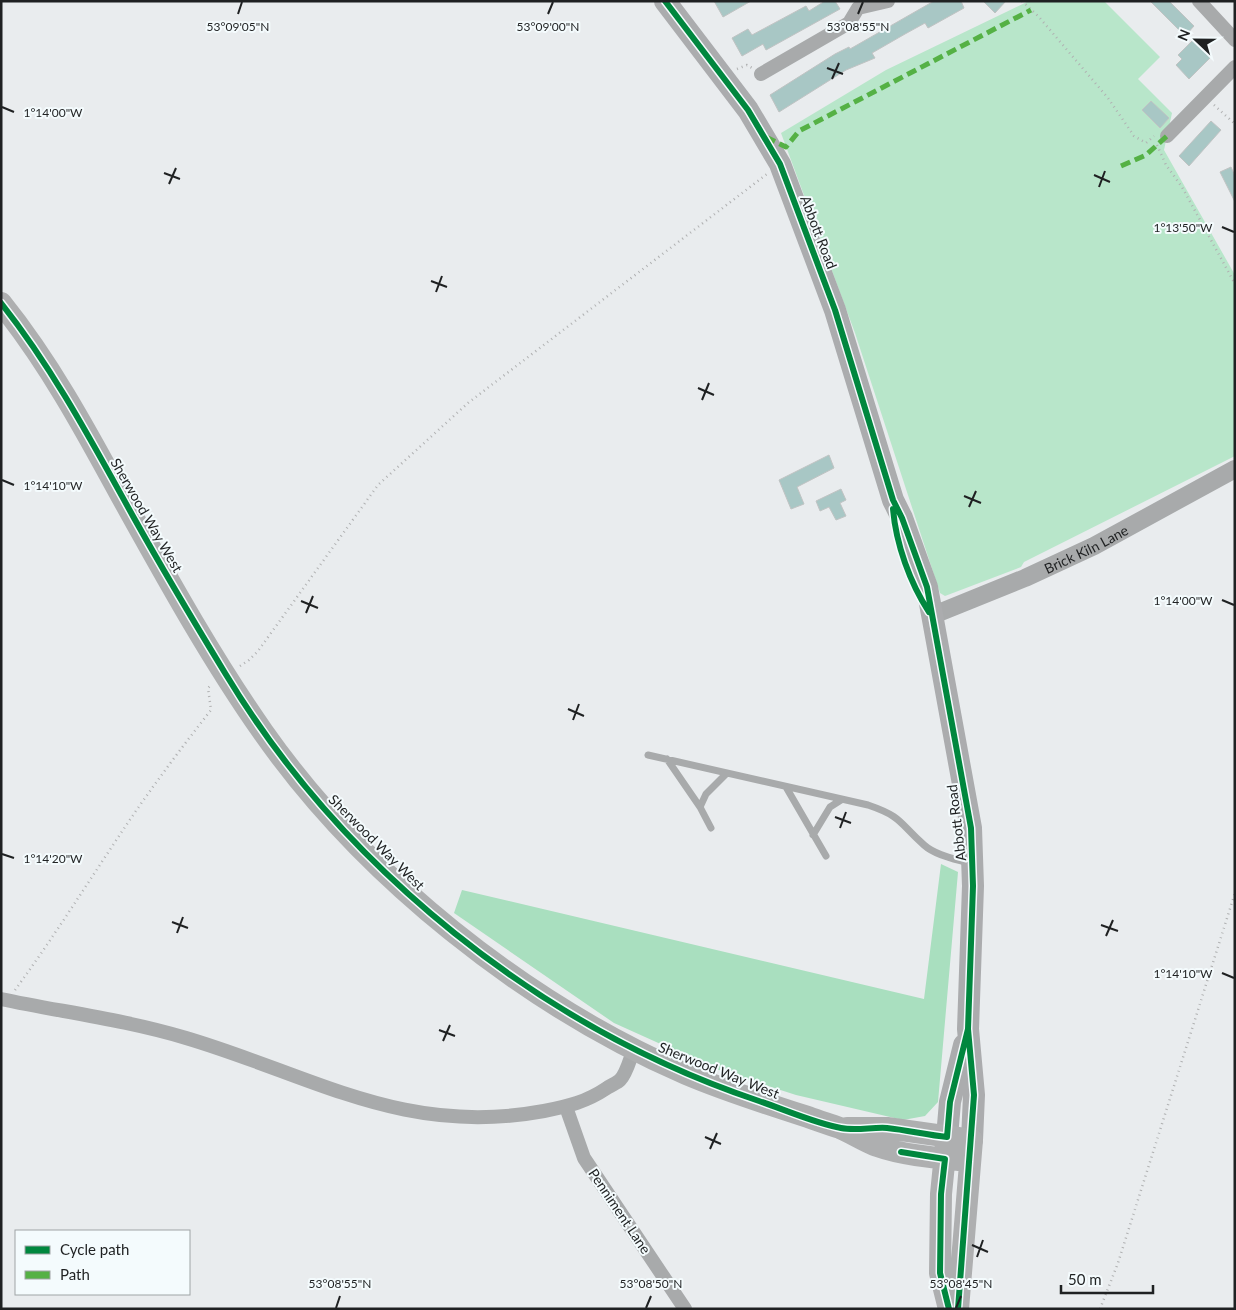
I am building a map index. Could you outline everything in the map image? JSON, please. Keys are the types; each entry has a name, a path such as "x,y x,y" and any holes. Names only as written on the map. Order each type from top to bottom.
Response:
{"highway":[{"name":"Sherwood Way West","path":"1,303 28,338 68,399 140,530 226,675 263,732 302,784 391,878 465,942 542,995 608,1036 687,1074 841,1128 877,1146 946,1148 971,1151"},
{"name":"Abbott Road","path":"946,1148 940,1194 940,1273 948,1309"},
{"name":"Abbott Road","path":"958,1309 971,1151"}],"main road":[{"name":"Abbott Road","path":"665,1 748,110 780,164 835,310 892,500 894,522 915,591 931,616 956,738 971,828 973,865 968,1029 974,1095 971,1151"},
{"name":"Abbott Road","path":"946,1148 950,1102 968,1029"}],"street":[{"path":"761,74 849,23 856,5 888,1"},
{"path":"1199,1 1235,40"},
{"path":"1162,141 1235,67"},
{"name":"Brick Kiln Lane","path":"931,616 1025,578 1094,546 1235,469"},
{"path":"4,1000 148,1027 189,1039 365,1101 419,1114 458,1118 500,1118 566,1107 588,1100 620,1079 634,1049"},
{"name":"Penniment Lane","path":"566,1107 584,1158 686,1309"}],"lane":[{"path":"648,754 891,813 902,820 926,847 973,865"},
{"path":"667,759 700,807 711,828"},
{"path":"700,807 706,794 726,774"},
{"path":"786,786 826,856"},
{"path":"813,835 830,808 841,800"}],"path":[{"path":"1022,1 1039,17 1108,98 1139,141 1146,143 1161,129 1166,165 1182,186 1235,284"},
{"path":"1212,103 1235,124"},
{"path":"240,666 258,651 378,485 468,403 780,164"},
{"path":"4,1000 47,947 117,838 211,710 208,688 211,686"},
{"path":"1100,1309 1118,1263 1235,893"}],"green space":[{"path":"1029,1 1104,1 1160,57 1138,79 1172,113 1164,150 1235,275 1235,456 1024,562 1021,567 945,596 940,593 855,333 781,133 886,70"},
{"path":"941,864 958,872 938,1102 925,1116 903,1120 796,1095 716,1069 614,1023 454,913 462,890 924,999"}],"building":[{"path":"714,1 751,1 723,17"},
{"path":"825,1 835,1 840,9 766,50 763,44 742,56 732,38 748,29 752,35 806,6 809,11"},
{"path":"934,1 961,1 964,8 928,28 925,23 905,34 872,53 875,58 846,70 779,112 770,95 835,54 849,47 850,49"},
{"path":"983,1 1006,1 995,13"},
{"path":"1150,1 1169,1 1194,26 1185,36"},
{"path":"1193,40 1211,57 1189,79 1176,65 1182,59 1178,55"},
{"path":"1151,101 1169,118 1160,128 1142,110"},
{"path":"1211,121 1221,130 1189,166 1179,156"},
{"path":"1231,167 1235,176 1235,202 1220,172"},
{"path":"829,455 834,468 797,487 804,504 791,509 779,480"},
{"path":"841,489 846,500 840,503 846,516 836,520 829,507 820,511 816,501"}],"marked path":[{"path":"766,137 786,147 799,131 1031,10"},
{"path":"1121,166 1146,155 1167,136"}],"cycle path":[{"path":"665,1 748,110 780,164 835,310 893,500 902,518 927,587 971,828 973,886 968,1029 974,1095 958,1309"},
{"path":"1,303 56,381 190,615 225,673 273,745 328,812 388,875 454,933 525,985 600,1031 678,1070 800,1116 841,1128 887,1128 947,1137 950,1102 968,1029"},
{"path":"893,509 897,536 905,563 916,589 929,612"},
{"path":"901,1152 945,1159 941,1194 940,1273 949,1309"}]}
